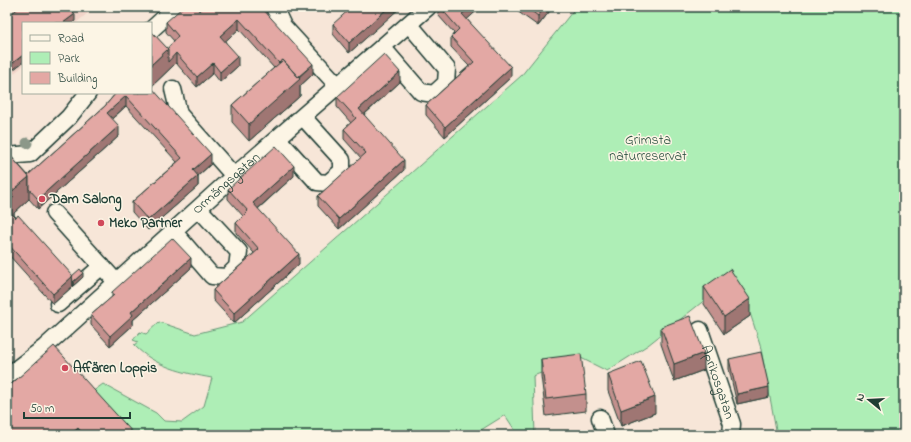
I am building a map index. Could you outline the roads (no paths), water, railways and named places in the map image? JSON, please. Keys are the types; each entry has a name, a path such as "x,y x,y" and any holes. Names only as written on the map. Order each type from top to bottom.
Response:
{"street":[{"path":"152,29 176,7"},
{"path":"274,7 283,26 338,86"},
{"name":"Ormängsgatan","path":"7,376 45,346 117,283 234,176 428,7"},
{"path":"382,47 421,92 434,94 446,83 447,69 409,24"},
{"path":"173,89 179,114 234,176"},
{"path":"7,156 30,154 69,117 87,94"},
{"path":"278,139 317,182 328,183 342,171 342,160 303,117"},
{"path":"174,232 212,276 227,277 237,267 239,252 199,209"},
{"path":"54,214 117,283"},
{"path":"58,304 102,266"},
{"name":"Aprikosgatan","path":"700,330 732,424 731,435"},
{"path":"600,418 606,435"}],"place":[{"name":"Dam Salong","path":"42,199"},
{"name":"Meko Partner","path":"101,223"},
{"name":"Affären Loppis","path":"65,368"}],"park label":[{"name":"Grimsta naturreservat","path":"648,148"}]}
